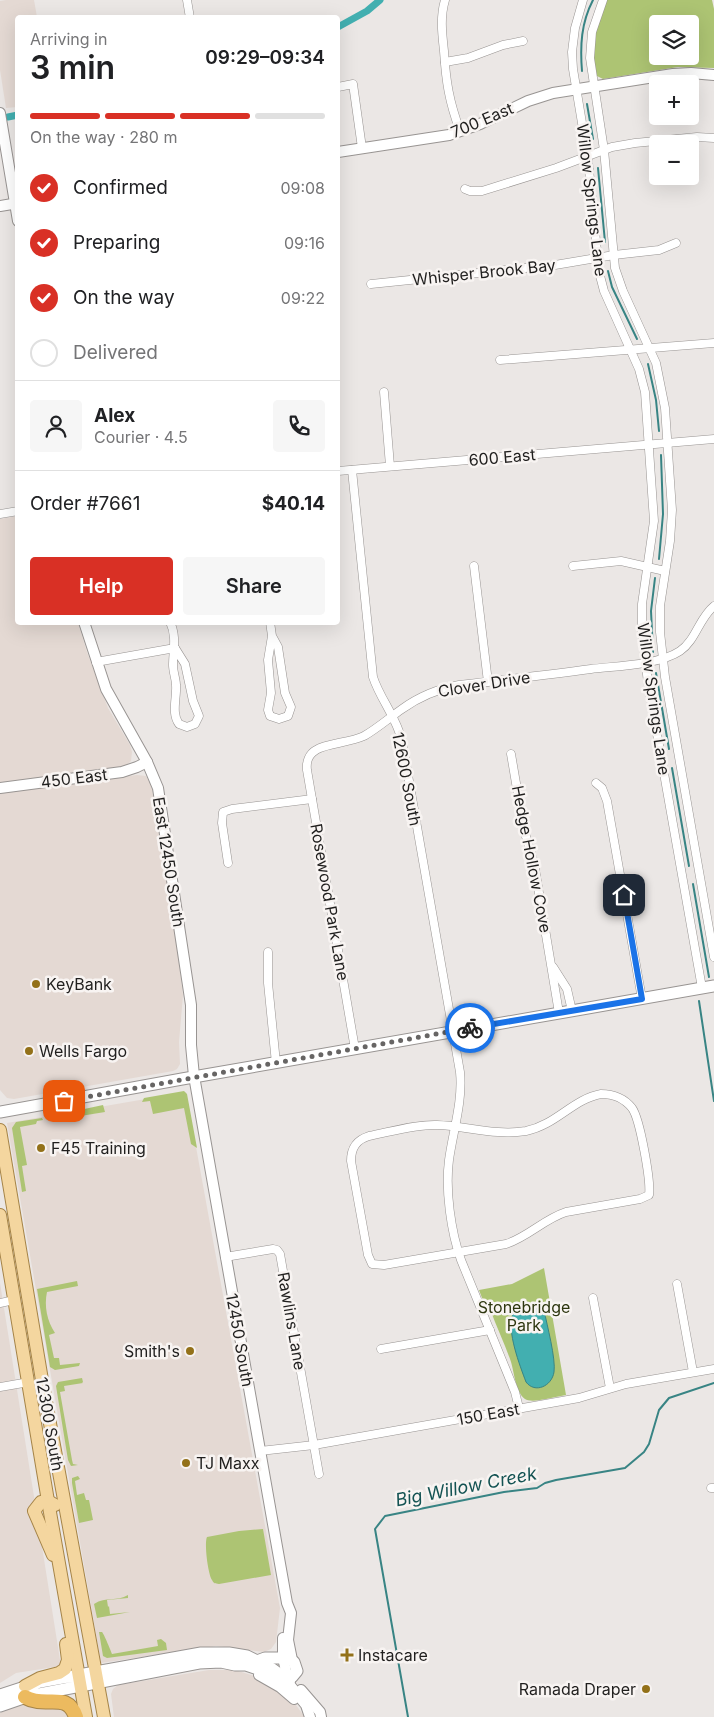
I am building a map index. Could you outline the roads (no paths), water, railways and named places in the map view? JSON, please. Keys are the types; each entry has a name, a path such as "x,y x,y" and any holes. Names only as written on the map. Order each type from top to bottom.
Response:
{"highway":[{"path":"25,1692 39,1702 64,1702 72,1708 76,1717"}],"main road":[{"path":"0,1112 194,1076 714,986"},
{"name":"12300 South","path":"0,1130 41,1375 104,1717"},
{"name":"12300 South","path":"0,1215 48,1501"},
{"path":"71,1539 56,1506 52,1502 41,1502 35,1508 34,1516 61,1570 86,1717"},
{"path":"0,1706 25,1692 40,1678 59,1673 67,1666 65,1634 66,1621 69,1615"},
{"path":"0,1695 199,1663 220,1662 246,1665 264,1671 281,1680 292,1675 295,1664 288,1659 252,1658 220,1652 201,1653 97,1678"}],"street":[{"path":"187,0 190,15"},
{"path":"445,0 442,25 444,62 448,96 460,131"},
{"name":"Willow Springs Lane","path":"583,0 573,40 576,89 587,156 599,272 604,292 632,350 646,392 654,520 642,604 642,632 702,988"},
{"name":"Willow Springs Lane","path":"603,0 594,22 590,41 590,58 604,150 614,254 620,282 656,363 663,392 672,524 660,606 662,658 714,957"},
{"path":"444,62 468,58 523,40"},
{"name":"700 East","path":"340,152 439,137 460,131 528,101 565,91 673,74 714,75"},
{"path":"340,87 353,84 362,148"},
{"path":"0,113 15,197"},
{"path":"465,189 470,191 482,190 556,168 604,150 635,143 714,138"},
{"path":"0,206 15,203"},
{"name":"Whisper Brook Bay","path":"371,284 555,265 614,254 660,250 676,243"},
{"path":"500,360 714,343"},
{"path":"384,392 390,466"},
{"name":"600 East","path":"340,471 714,439"},
{"name":"12600 South","path":"352,470 372,669 378,692 400,732 402,741 461,1085 449,1163 448,1179 451,1211 459,1253 520,1408"},
{"path":"0,514 15,512"},
{"path":"573,566 617,560 665,571"},
{"path":"474,566 488,682"},
{"name":"Clover Drive","path":"309,756 320,748 346,743 363,736 410,703 430,692 448,687 646,662 662,658 684,648 689,643 700,621 714,606"},
{"name":"East 12450 South","path":"85,625 106,689 147,762 158,788 191,1005 191,1045 194,1076"},
{"path":"171,625 175,648 173,666 176,685 176,716 179,724 187,727 194,724 199,716 193,701 185,664 175,648"},
{"path":"270,625 272,636 268,660 271,693 268,710 270,716 279,720 288,716 291,707 284,689 278,647 272,636"},
{"path":"96,662 175,648"},
{"name":"Hedge Hollow Cove","path":"511,754 524,830 534,864 559,1013"},
{"name":"Rosewood Park Lane","path":"309,756 306,765 355,1049"},
{"name":"450 East","path":"0,788 122,772 147,762"},
{"path":"596,783 602,788 607,801 642,999"},
{"path":"228,863 222,823 223,812 232,809 312,799"},
{"path":"268,952 268,983 276,1062"},
{"name":"Hedge Hollow Cove","path":"552,965 567,989 572,1011"},
{"name":"12450 South","path":"194,1076 287,1603 291,1613 288,1659"},
{"path":"593,1095 615,1096 628,1103 637,1118 650,1184 649,1195 640,1199 566,1212 550,1219 512,1242 384,1265 372,1264 368,1255 351,1161 355,1144 369,1136 425,1126 454,1127 503,1133 529,1130 552,1121 593,1095"},
{"name":"Rawlins Lane","path":"225,1257 273,1249 277,1250 280,1254 319,1474"},
{"path":"677,1284 693,1372"},
{"path":"593,1298 610,1388"},
{"path":"0,1303 14,1300"},
{"path":"381,1349 490,1330"},
{"name":"150 East","path":"260,1450 314,1445 585,1397 610,1388 714,1369"},
{"path":"0,1388 29,1382"},
{"name":"12450 South","path":"287,1603 283,1635 288,1659"},
{"path":"252,1658 269,1653 276,1647 283,1635"},
{"path":"252,1658 292,1675 301,1690 320,1712 321,1717"},
{"path":"235,1665 266,1678 280,1687 310,1717"},
{"path":"292,1675 290,1687 306,1705 310,1717"}],"water":[{"path":"540,1307 544,1310 553,1351 554,1372 553,1377 547,1384 538,1388 530,1386 526,1382 512,1338 511,1321 515,1313"}],"waterway":[{"path":"340,26 367,11 380,0"},
{"name":"Big Willow Creek","path":"582,71 582,35 586,17 593,0"},
{"name":"Big Willow Creek","path":"587,104 593,139"},
{"path":"8,117 15,116"},
{"name":"Big Willow Creek","path":"598,168 605,242"},
{"name":"Big Willow Creek","path":"608,271 612,287 637,339"},
{"name":"Big Willow Creek","path":"648,364 656,400 659,431"},
{"name":"Big Willow Creek","path":"659,559 663,514 661,455"},
{"name":"Big Willow Creek","path":"653,652 651,611 655,578"},
{"name":"Big Willow Creek","path":"656,673 669,749"},
{"name":"Big Willow Creek","path":"672,768 689,866"},
{"name":"Big Willow Creek","path":"693,884 709,977"},
{"name":"Big Willow Creek","path":"699,1001 714,1101"},
{"name":"Big Willow Creek","path":"408,1717 375,1529 385,1516 504,1492 537,1488 545,1483 556,1480 625,1468 644,1452 649,1444 659,1410 669,1398 714,1383"}],"place":[{"name":"KeyBank","path":"36,984"},
{"name":"Wells Fargo","path":"29,1051"},
{"name":"F45 Training","path":"41,1148"},
{"name":"Smith's","path":"190,1351"},
{"name":"TJ Maxx","path":"186,1463"},
{"name":"Instacare","path":"347,1655"},
{"name":"Ramada Draper","path":"646,1689"}],"park label":[{"name":"Stonebridge Park","path":"524,1316"}]}
